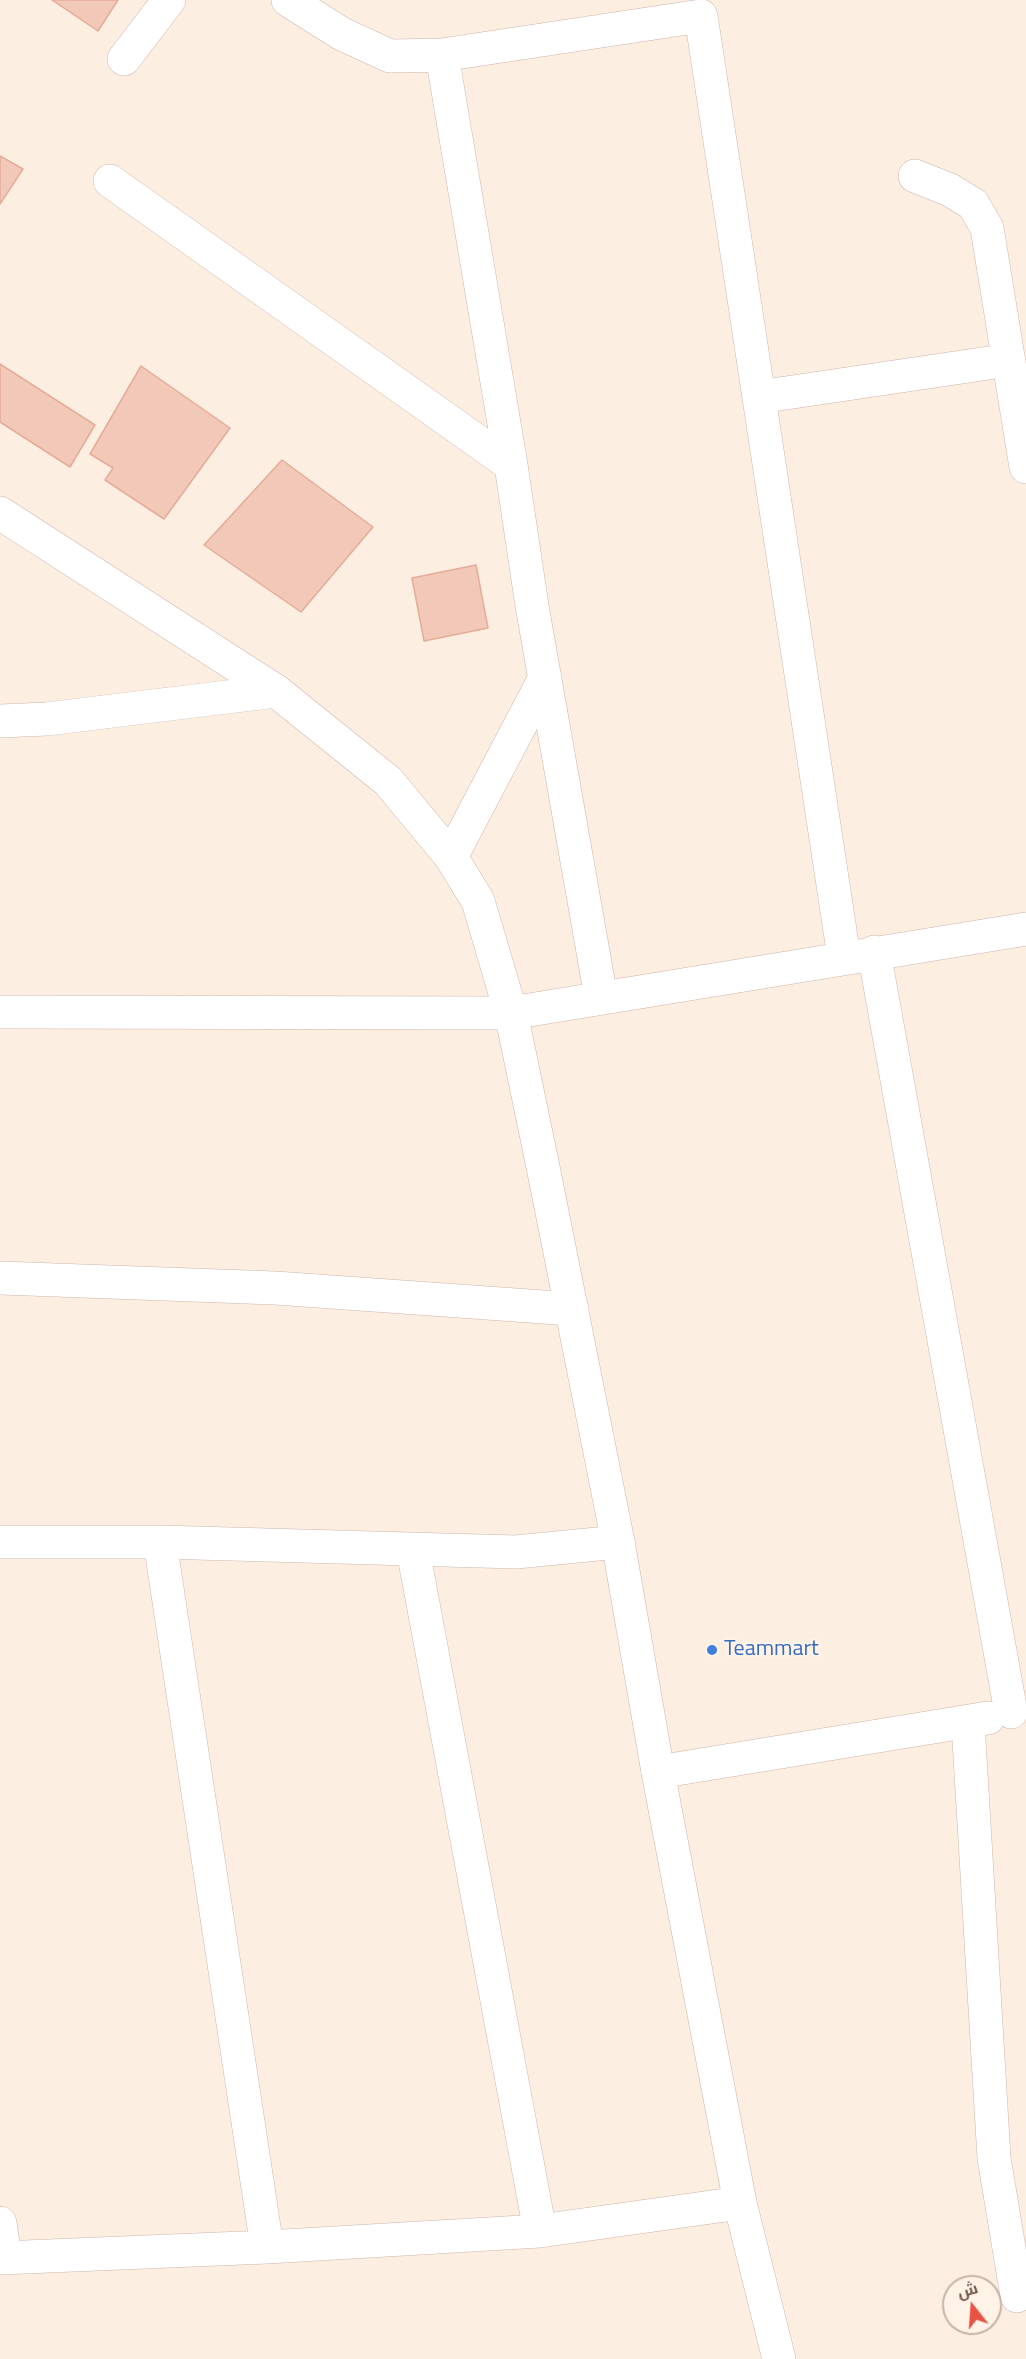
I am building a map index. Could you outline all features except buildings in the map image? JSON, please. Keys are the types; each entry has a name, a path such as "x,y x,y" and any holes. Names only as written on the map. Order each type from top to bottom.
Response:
{"street":[{"path":"124,59 169,0"},
{"path":"288,0 342,34 390,56 442,55 701,16 759,397 859,955 1019,1711 968,1723 658,1772"},
{"path":"442,55 545,678 601,998"},
{"path":"915,176 950,190 973,204 987,228 1026,467"},
{"path":"110,181 511,465"},
{"path":"759,397 1009,360"},
{"path":"0,513 276,691 388,781 451,857 478,901 511,1013 618,1542 658,1772 740,2203 779,2359"},
{"path":"451,857 545,678"},
{"path":"0,721 47,719 276,691"},
{"path":"0,1012 511,1013 1026,929"},
{"path":"0,1278 276,1288 572,1309"},
{"path":"0,1542 160,1542 516,1552 618,1542"},
{"path":"160,1542 267,2247"},
{"path":"413,1550 540,2231"},
{"path":"968,1723 994,2158 1017,2296"},
{"path":"0,2223 3,2258 267,2247 540,2231 740,2203"}],"place":[{"name":"Teammart","path":"712,1650"}]}
